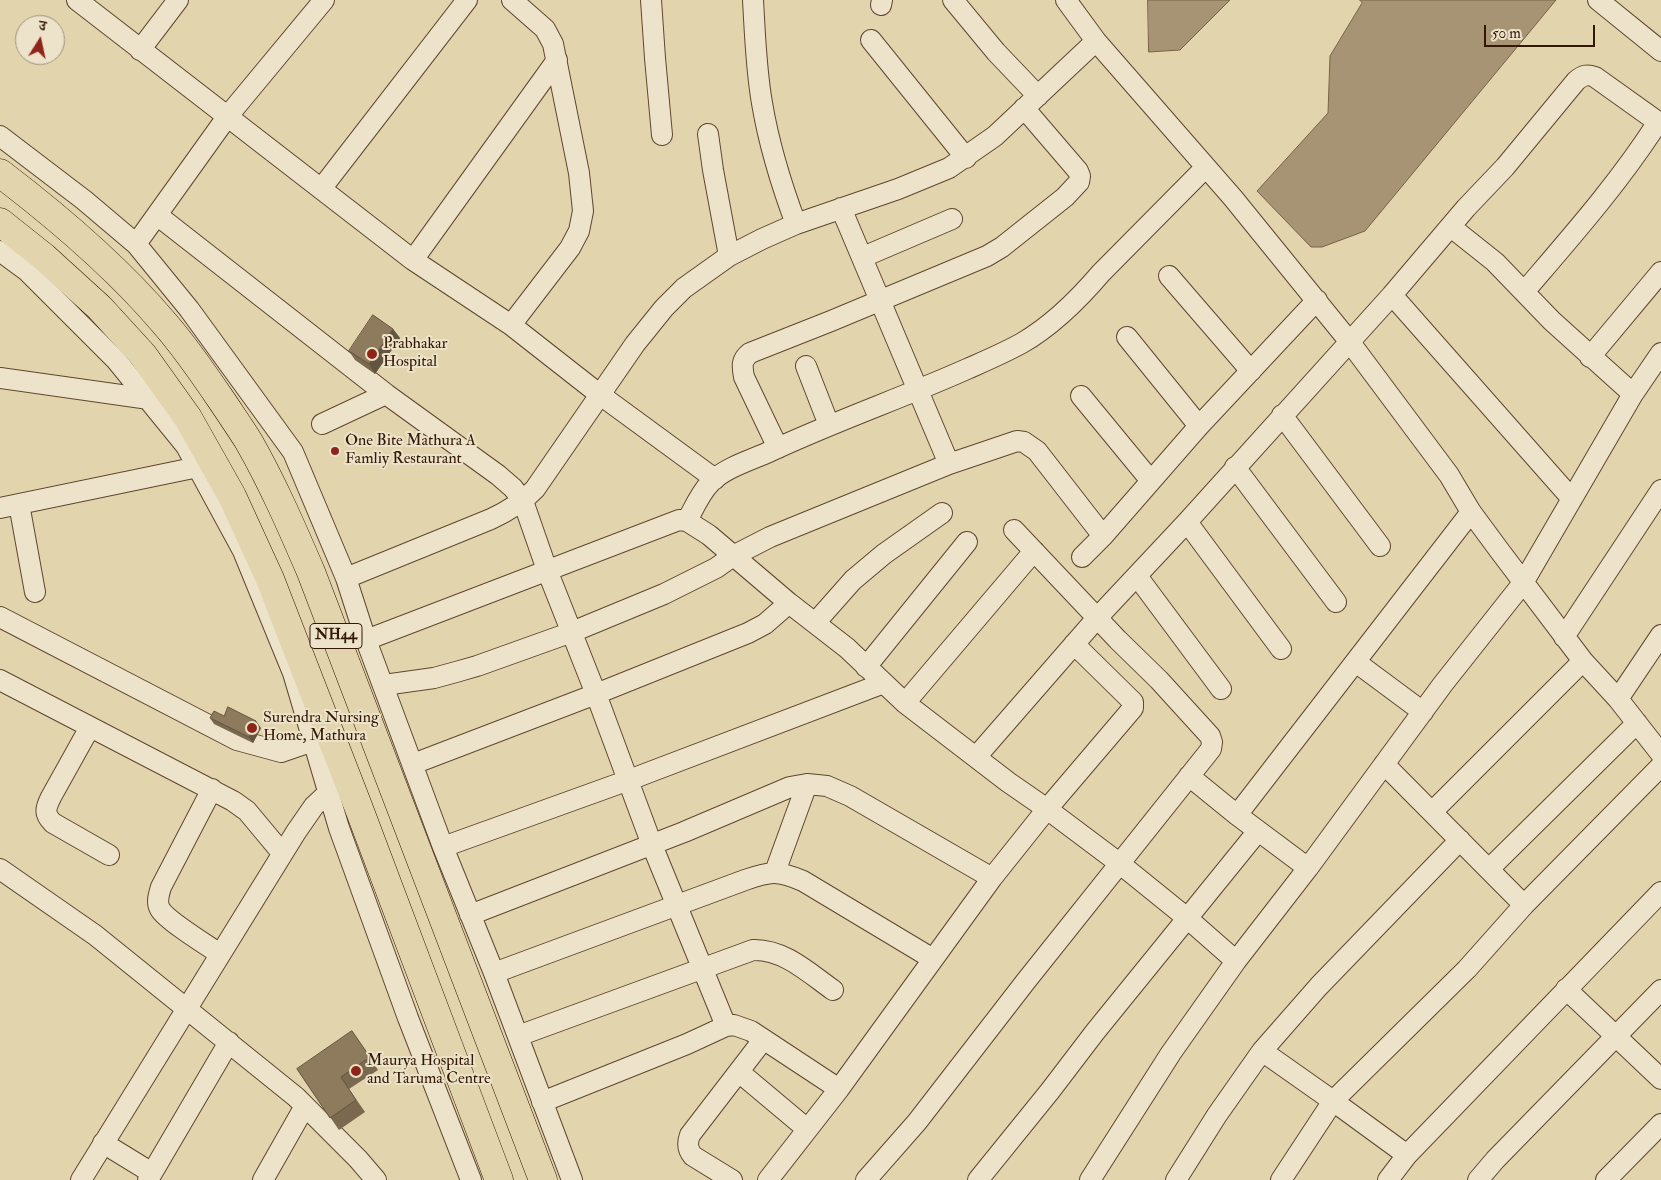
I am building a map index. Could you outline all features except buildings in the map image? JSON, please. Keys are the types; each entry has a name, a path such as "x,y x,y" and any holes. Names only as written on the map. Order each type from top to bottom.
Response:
{"highway":[{"name":"NH44","path":"0,173 43,206 92,250 166,324 197,364 253,449 282,505 311,572 543,1180"},
{"name":"NH44","path":"0,222 100,308 143,355 188,418 232,496 277,597 369,834 499,1180"}],"street":[{"path":"77,0 413,260 511,325 599,394 715,479"},
{"path":"140,50 178,0"},
{"path":"136,244 227,117 324,0"},
{"path":"321,189 467,0"},
{"path":"511,325 570,248 578,231 583,211 579,173 553,44 545,29 512,0"},
{"path":"651,0 662,135"},
{"path":"753,0 761,101 776,169 796,224"},
{"path":"778,448 744,377 742,366 744,358 750,352 832,321 987,256 1002,247 1074,188 1078,182 1080,176 1078,171 1031,102 996,52 953,0"},
{"path":"1066,0 1096,42 1293,269 1449,475 1471,512 1523,583 1583,661 1618,699 1661,754"},
{"path":"1598,0 1661,50"},
{"path":"871,40 966,158"},
{"path":"346,578 491,519 523,501 535,489 635,344 664,308 684,288 729,256 796,224 926,178 966,158 995,136 1096,42"},
{"path":"413,260 557,60"},
{"path":"976,757 1097,618 1187,522 1392,295 1466,208 1505,167 1569,88 1581,76 1588,74 1660,123 1605,197 1524,292"},
{"path":"708,134 712,170 729,256"},
{"path":"0,136 84,200 136,244 189,309 293,452 346,578 366,640 443,847 494,973 572,1180"},
{"path":"687,521 703,492 715,479 729,470 830,425 919,390 1013,348 1039,333 1054,321 1206,167"},
{"path":"842,208 949,464"},
{"path":"157,214 386,394 498,475 513,488 523,501 547,570 629,780 652,845 726,1026"},
{"path":"864,258 952,219"},
{"path":"1451,227 1494,262 1552,321 1633,394"},
{"path":"0,251 27,271 116,360 149,400 186,446 243,551 293,673 339,828 408,1018 471,1180"},
{"path":"1590,357 1661,272"},
{"path":"1169,276 1251,371"},
{"path":"1392,295 1572,499"},
{"path":"1082,557 1103,536 1199,426 1317,300"},
{"path":"1127,337 1199,426"},
{"path":"1090,1180 1171,1054 1236,961 1308,868 1423,712 1523,583 1633,394 1654,376 1661,353"},
{"path":"806,366 830,425"},
{"path":"0,378 149,400"},
{"path":"322,424 386,394"},
{"path":"1081,396 1151,481"},
{"path":"1282,415 1380,546"},
{"path":"384,685 434,678 456,672 572,632 664,594 716,568 733,556 770,537 949,464 1017,441 1024,442 1037,451 1103,536"},
{"path":"35,592 9,506 198,467"},
{"path":"1235,467 1336,602"},
{"path":"1564,637 1661,490"},
{"path":"1237,815 1471,512"},
{"path":"815,623 864,570 942,513"},
{"path":"366,640 679,520 687,521 709,535 789,603 847,648 906,703 1119,864 1187,918 1236,961"},
{"path":"1187,522 1281,648"},
{"path":"866,1180 917,1122 1211,748 1210,736 1166,687 1097,618 1014,530"},
{"path":"866,667 967,542"},
{"path":"906,703 1034,551"},
{"path":"1137,576 1220,689"},
{"path":"413,764 748,633 765,624 789,603"},
{"path":"0,617 237,740 281,752 313,741"},
{"path":"1618,699 1661,635"},
{"path":"768,1180 839,1088 992,878 1047,809 1133,708 1133,702 1074,644"},
{"path":"1433,811 1583,661"},
{"path":"1357,662 1423,712"},
{"path":"1,682 212,789 247,811 282,854"},
{"path":"443,847 629,780 884,683"},
{"path":"1489,869 1637,724"},
{"path":"90,726 50,797 46,808 46,816 53,823 109,855"},
{"path":"1384,764 1433,811 1524,905"},
{"path":"1281,1180 1333,1101 1467,969 1524,905 1661,766"},
{"path":"1189,776 1308,868"},
{"path":"470,915 652,845 790,787 807,784 827,786 850,796 992,878"},
{"path":"776,872 807,784"},
{"path":"212,789 161,887 158,900 160,910 220,954"},
{"path":"81,1180 305,818 329,792"},
{"path":"978,1180 1258,830"},
{"path":"1176,1180 1222,1108 1262,1051 1319,986 1460,840"},
{"path":"0,869 95,935 306,1106 374,1179"},
{"path":"494,973 746,880 776,872 788,874 803,881 933,959"},
{"path":"1388,1180 1407,1155 1661,892"},
{"path":"518,1036 753,950 765,950 783,956 834,990"},
{"path":"1566,989 1661,1079"},
{"path":"1478,1180 1495,1160 1661,990"},
{"path":"542,1102 678,1048 726,1026 742,1027 839,1088"},
{"path":"732,1180 693,1156 688,1146 690,1135 763,1040"},
{"path":"103,1143 150,1176 228,1042"},
{"path":"1262,1051 1407,1155"},
{"path":"739,1072 807,1129"},
{"path":"263,1180 306,1106"},
{"path":"1606,1180 1661,1124"}],"shaded area":[{"path":"1148,0 1230,0 1180,50 1149,52"},
{"path":"1360,0 1556,0 1365,231 1322,247 1311,247 1257,191 1328,113 1330,56 1362,3"}],"place":[{"name":"Prabhakar Hospital","path":"372,354"},
{"name":"One Bite Mathura A Famliy Restaurant","path":"335,451"},
{"name":"Surendra Nursing Home, Mathura","path":"252,728"},
{"name":"Maurya Hospital and Taruma Centre","path":"356,1071"}]}
